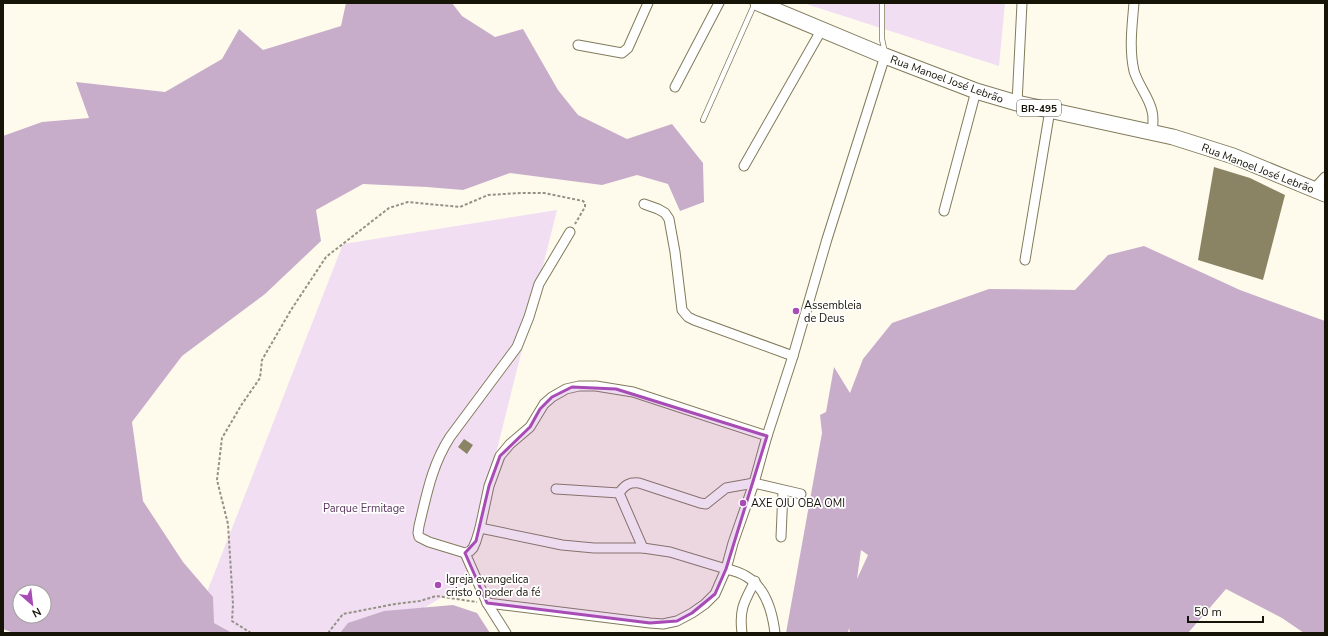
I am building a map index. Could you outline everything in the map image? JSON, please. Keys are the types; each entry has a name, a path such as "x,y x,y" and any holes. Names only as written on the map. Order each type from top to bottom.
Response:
{"main road":[{"name":"Rua Manoel José Lebrão","path":"757,3 885,56 976,91 1017,103 1173,137 1233,156 1319,192"}],"street":[{"path":"578,45 622,53 628,48 648,3"},
{"path":"675,87 719,3"},
{"path":"1017,103 1022,3"},
{"path":"1134,3 1131,40 1132,57 1138,83 1152,109 1152,133"},
{"path":"744,166 822,30"},
{"path":"488,603 663,624 677,621 692,613 715,594 726,569 733,543 754,483 827,239 885,56"},
{"path":"944,211 976,91"},
{"path":"1025,260 1050,110"},
{"path":"1319,192 1325,177"},
{"path":"644,204 665,213 668,219 676,260 683,313 694,320 793,356"},
{"path":"506,633 488,603 465,553 429,542 419,537 419,526 431,477 441,450 517,347 529,318 539,284 570,232"},
{"path":"465,553 473,548 480,528 489,486 500,456 510,444 530,427 544,404 552,397 572,387 596,386 633,392 767,436"},
{"path":"619,493 627,484 639,483 706,504 726,488 754,483 801,494"},
{"path":"556,489 619,493"},
{"path":"780,537 783,491"},
{"path":"619,493 643,548"},
{"path":"480,528 562,545 594,548 643,548 670,552 742,573 755,581 761,588 767,602 775,633"},
{"path":"742,633 740,618 747,596 755,581"}],"lane":[{"path":"702,120 757,3"},
{"path":"882,3 882,39 885,56"}],"path":[{"path":"251,633 232,621 233,604 228,524 217,480 222,438 242,404 260,378 262,360 291,310 326,257 389,208 408,202 460,207 488,196 520,193 544,193 583,201 585,203 585,207 570,232"},
{"path":"328,633 343,614 395,604 420,601 436,596 488,603"}],"highlighted area":[{"path":"572,387 616,389 767,436 726,569 715,594 692,613 677,621 650,623 487,603 465,553 476,541 489,486 500,456 530,427 540,409 552,397"}],"green space":[{"path":"803,3 1005,3 999,66"},
{"name":"Parque Ermitage","path":"557,210 463,585 381,633 191,633 343,244"}],"shaded area":[{"path":"346,3 452,3 462,16 495,37 523,29 558,90 578,115 627,139 672,124 703,163 704,202 680,211 668,184 637,175 602,185 510,173 463,190 363,184 316,210 321,241 265,294 182,356 132,422 143,501 183,562 213,597 214,623 232,633 14,633 3,629 3,136 42,122 89,118 76,82 165,92 222,59 239,29 263,50 341,26"},
{"path":"1144,246 1240,290 1325,321 1325,633 1304,633 1282,618 1226,589 1188,633 850,633 849,628 848,633 786,633 822,433 820,415 826,412 834,367 850,393 863,359 892,323 989,289 1075,290 1108,255","holes":["861,550 868,555 857,579"]},
{"path":"453,605 477,613 490,633 340,633 348,623 384,611"}],"building":[{"path":"1214,167 1250,178 1285,195 1263,280 1198,260"},
{"path":"464,439 473,445 467,454 458,447"}],"place":[{"name":"Assembleia de Deus","path":"796,311"},
{"name":"AXE OJU OBA OMI","path":"743,503"},
{"name":"Igreja evangelica cristo o poder da fé","path":"438,585"}]}
